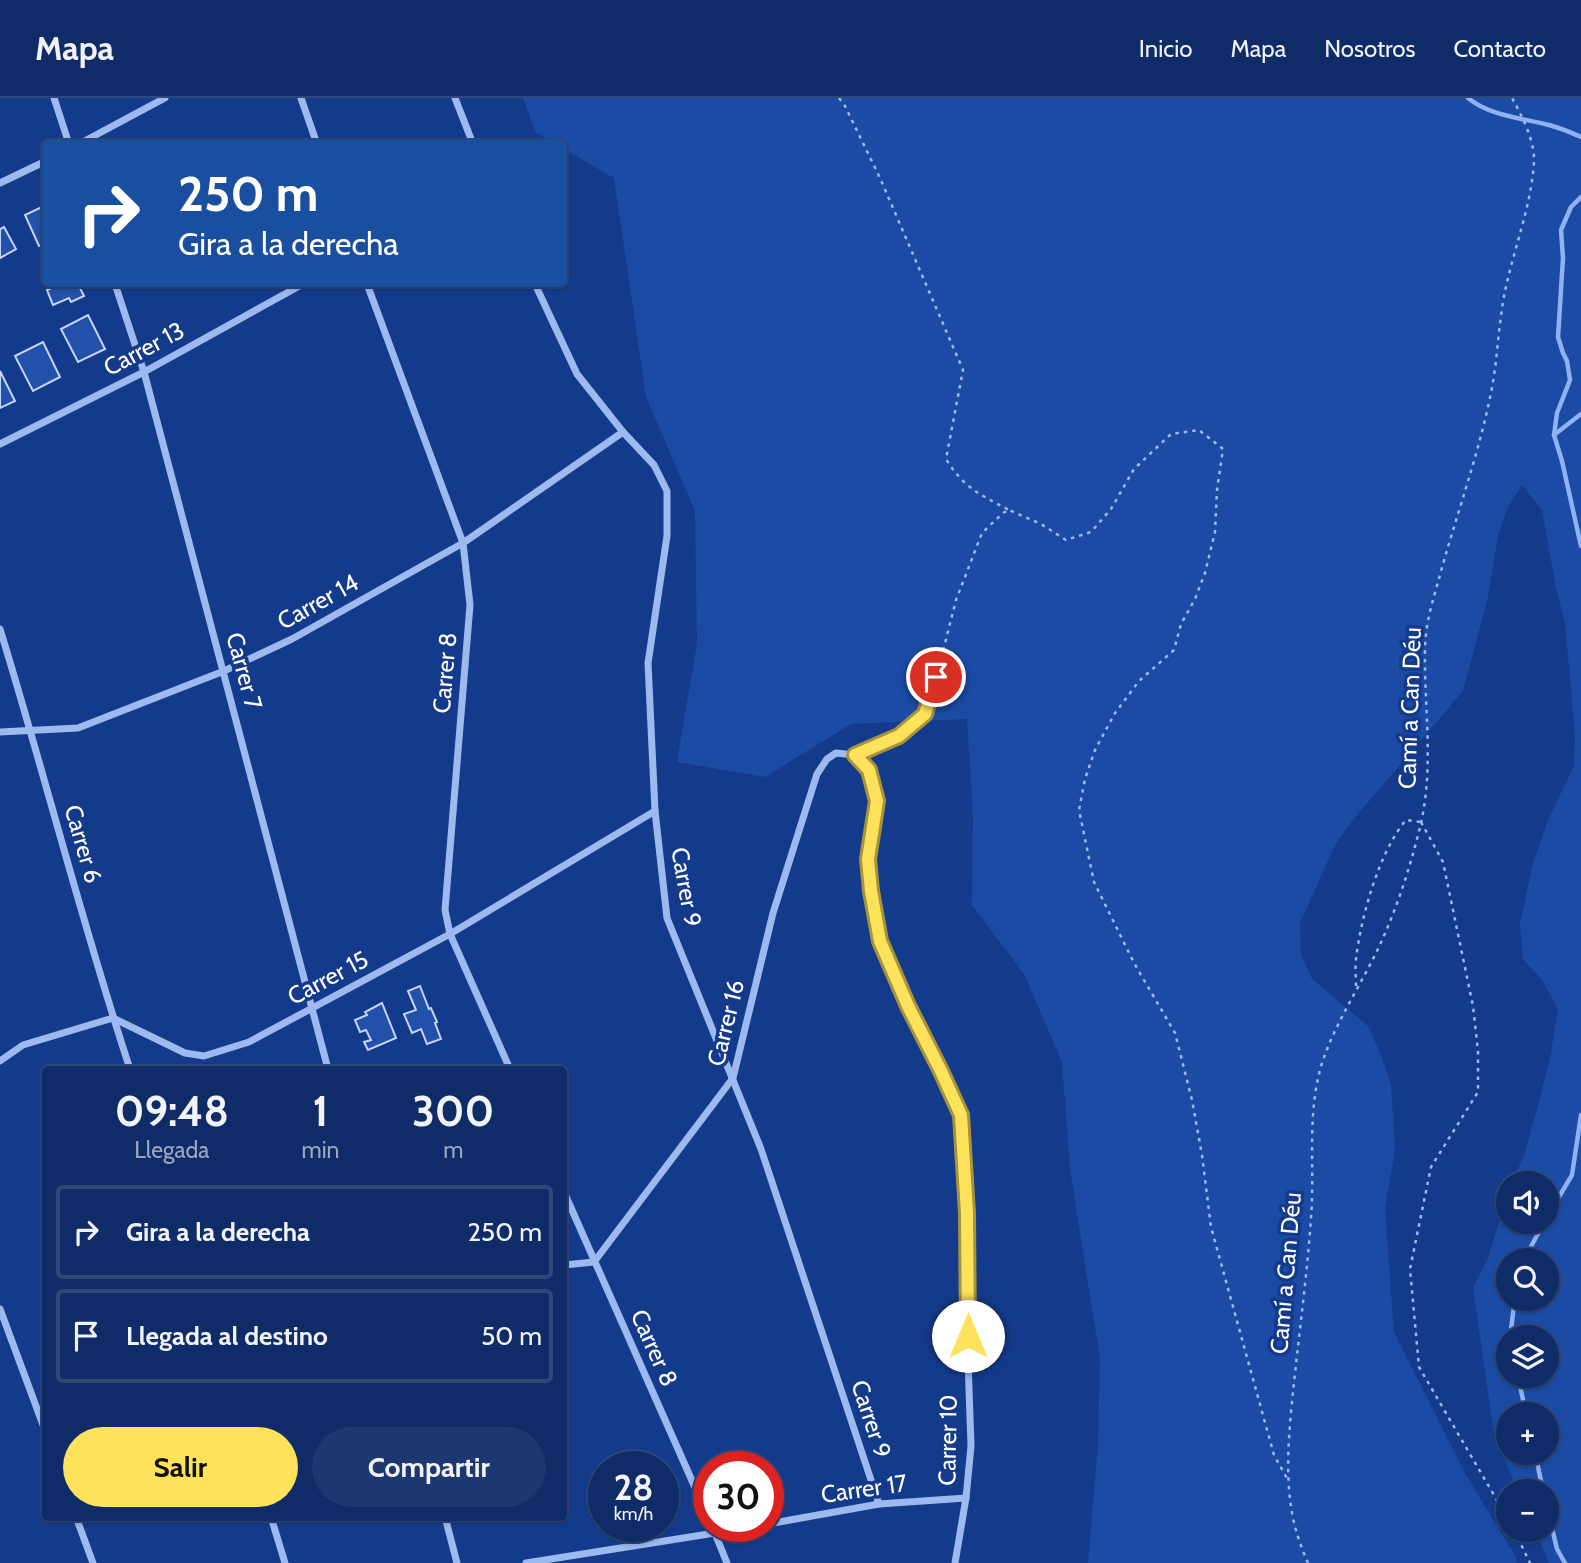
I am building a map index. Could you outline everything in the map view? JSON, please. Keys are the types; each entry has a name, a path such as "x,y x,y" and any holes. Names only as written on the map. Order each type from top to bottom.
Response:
{"street":[{"path":"54,98 68,140"},
{"path":"86,140 165,98"},
{"path":"301,98 316,140"},
{"path":"456,98 472,140"},
{"path":"0,183 42,162"},
{"name":"Carrer 7","path":"116,287 144,372 327,1066"},
{"name":"Carrer 13","path":"0,444 144,372 298,287"},
{"name":"Carrer 8","path":"368,287 463,543 470,605 445,910 450,934 509,1066"},
{"name":"Carrer 9","path":"536,287 577,374 623,432 654,465 667,491 667,536 648,663 655,811 667,918 761,1149 879,1504"},
{"name":"Carrer 14","path":"0,732 78,728 224,671 292,639 463,543 623,432"},
{"name":"Carrer 6","path":"0,629 129,1066"},
{"path":"855,755 899,736 925,714 936,677"},
{"name":"Carrer 16","path":"594,1262 733,1078 773,913 817,774 827,759 836,753 855,755"},
{"name":"Carrer 10","path":"855,755 869,770 877,801 868,859 880,941 961,1115 967,1213 971,1446 955,1563"},
{"name":"Carrer 15","path":"113,1018 186,1053 204,1056 249,1042 450,934 655,811"},
{"path":"0,1061 23,1045 113,1018"},
{"name":"Carrer 8","path":"567,1199 693,1484"},
{"path":"567,1265 594,1262"},
{"path":"0,1309 42,1422"},
{"name":"Carrer 17","path":"784,1521 879,1504 966,1498"},
{"path":"77,1521 93,1563"},
{"path":"272,1521 285,1563"},
{"path":"446,1521 457,1563"},
{"path":"526,1563 693,1537"},
{"path":"718,1542 727,1563"}],"path":[{"path":"839,98 880,178 963,370 946,458 957,477 974,491 1041,524 1066,540 1091,532 1111,509 1135,469 1171,434 1199,430 1223,449 1214,532 1205,573 1195,599 1181,624 1174,650 1139,681 1115,713 1092,760 1079,810 1094,881 1134,963 1175,1033 1194,1111 1211,1227 1275,1455 1289,1482"},
{"name":"Camí a Can Déu","path":"1308,1563 1292,1513 1289,1436 1309,1248 1313,1122 1317,1093 1321,1065 1330,1041 1383,939 1401,892 1422,821 1428,777 1429,727 1424,645 1438,583 1472,470 1489,401 1499,347 1503,302 1527,206 1534,159 1525,124 1512,98"},
{"path":"936,677 956,600 982,533 1009,510"},
{"path":"1356,990 1355,961 1360,932 1384,857 1406,820 1422,821 1443,862 1473,1006 1478,1051 1478,1092 1431,1167 1410,1269 1419,1367 1496,1499"},
{"path":"1520,1542 1530,1563"}],"shaded area":[{"path":"523,98 1581,98 1581,1563 1549,1563 1540,1542 1559,1542 1559,1479 1513,1479 1507,1465 1559,1465 1559,1402 1496,1402 1496,1439 1473,1288 1488,1258 1496,1232 1559,1234 1559,1171 1517,1171 1525,1153 1541,1094 1558,1009 1542,980 1523,959 1520,923 1533,863 1548,820 1574,766 1575,735 1565,623 1542,510 1522,485 1508,507 1498,535 1488,597 1463,691 1352,821 1335,845 1300,923 1301,954 1312,979 1369,1027 1391,1085 1395,1150 1385,1208 1394,1332 1466,1475 1496,1524 1496,1542 1507,1542 1517,1563 1088,1563 1098,1443 1100,1359 1070,1169 1062,1062 1024,974 972,905 973,815 967,719 851,724 765,777 677,762 697,644 695,511 646,397 614,178 567,151 567,140 549,140 536,133"}],"building":[{"path":"42,207 42,245 39,246 25,215"},
{"path":"4,227 16,249 0,258 0,229"},
{"path":"54,287 80,287 84,296 71,302 69,298 53,305 47,290"},
{"path":"88,315 105,349 78,362 61,329"},
{"path":"43,342 60,377 33,391 15,356"},
{"path":"0,371 15,401 0,408"},
{"path":"420,986 437,1022 435,1023 441,1039 427,1044 421,1029 412,1033 404,1014 416,1010 408,991"},
{"path":"382,1003 396,1038 368,1050 364,1042 371,1040 366,1030 360,1032 355,1020 367,1015 365,1012"}],"waterway":[{"path":"1468,98 1496,113 1553,126 1581,137"},
{"path":"1581,197 1571,207 1561,230 1563,258 1558,337 1567,361 1570,380 1557,413 1554,435 1581,546"},
{"path":"1554,435 1581,414"},
{"path":"1559,1197 1572,1175 1581,1115"},
{"path":"1530,1248 1538,1234"},
{"path":"1512,1325 1513,1311"},
{"path":"1521,1388 1523,1402"},
{"path":"1538,1465 1541,1479"},
{"path":"1555,1542 1565,1563"}],"route":[{"path":"936,677 925,714 899,736 855,755 869,770 877,801 868,859 880,941 961,1115 967,1213 968,1336"}]}
